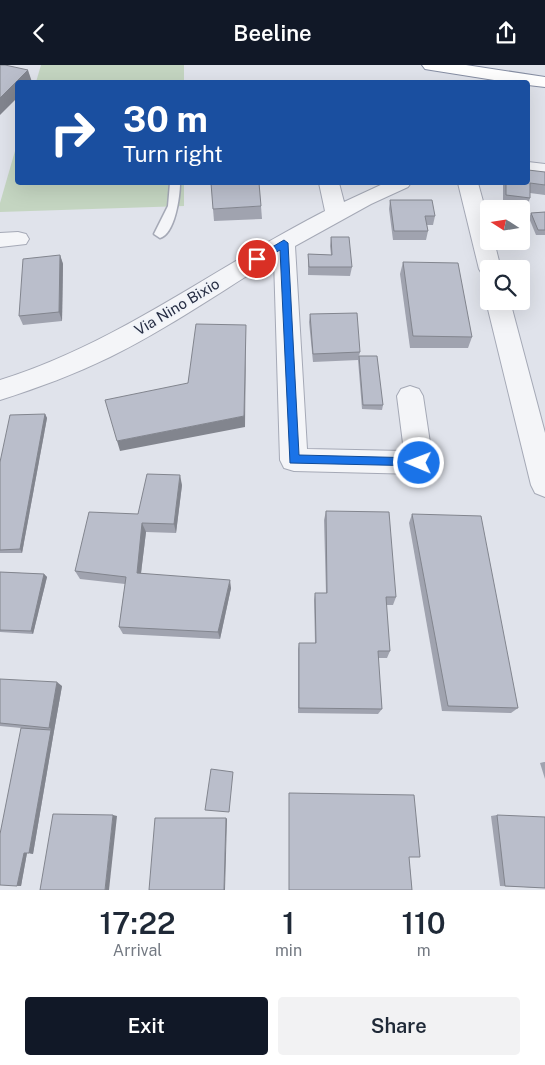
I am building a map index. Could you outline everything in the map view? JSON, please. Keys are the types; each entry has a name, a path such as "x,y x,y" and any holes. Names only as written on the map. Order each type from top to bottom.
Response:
{"highway":[{"path":"431,65 545,82"}],"street":[{"path":"530,168 545,170"},
{"path":"329,185 336,214"},
{"name":"Via Nino Bixio","path":"0,391 115,343 284,243 369,196 396,185"},
{"path":"469,185 488,260"},
{"path":"284,243 294,460 419,463 410,396"},
{"path":"500,310 545,485"}],"lane":[{"path":"160,234 174,206 175,185"}],"green space":[{"path":"41,65 184,65 184,80 37,80"},
{"path":"15,151 15,185 184,185 184,206 0,212 0,203"}],"building":[{"path":"0,65 28,70 18,80 15,80 15,83 0,98"},
{"path":"530,170 545,172 545,185 530,183"},
{"path":"211,185 259,185 261,206 213,209"},
{"path":"506,185 530,185 530,198 506,195"},
{"path":"390,200 432,200 435,216 425,216 428,231 394,231"},
{"path":"545,212 545,230 538,230 531,213"},
{"path":"331,237 349,237 352,267 309,267 308,254 332,255"},
{"path":"60,255 59,312 19,316 23,259"},
{"path":"403,262 458,263 472,337 413,336"},
{"path":"357,313 360,352 313,354 310,314"},
{"path":"196,324 246,325 244,416 117,441 105,400 188,383"},
{"path":"359,356 377,356 383,405 363,405"},
{"path":"45,414 20,549 0,550 0,462 10,415"},
{"path":"147,474 180,475 174,524 142,523 137,573 230,580 218,632 119,627 126,577 75,571 89,512 138,514"},
{"path":"326,511 389,512 396,597 386,597 390,651 378,651 382,709 299,708 299,643 316,643 315,593 327,593"},
{"path":"412,514 481,516 518,708 448,706"},
{"path":"0,572 44,574 31,631 0,630"},
{"path":"0,679 57,682 49,728 0,723"},
{"path":"21,728 51,730 29,853 24,853 17,886 0,885 0,834"},
{"path":"211,769 233,772 229,812 205,810"},
{"path":"289,793 414,795 420,857 409,857 412,890 289,890"},
{"path":"53,814 113,815 105,890 40,890"},
{"path":"497,815 545,817 545,888 505,886"},
{"path":"155,818 226,818 224,890 149,890"}],"route":[{"path":"257,259 284,243 294,460 419,463"}]}
